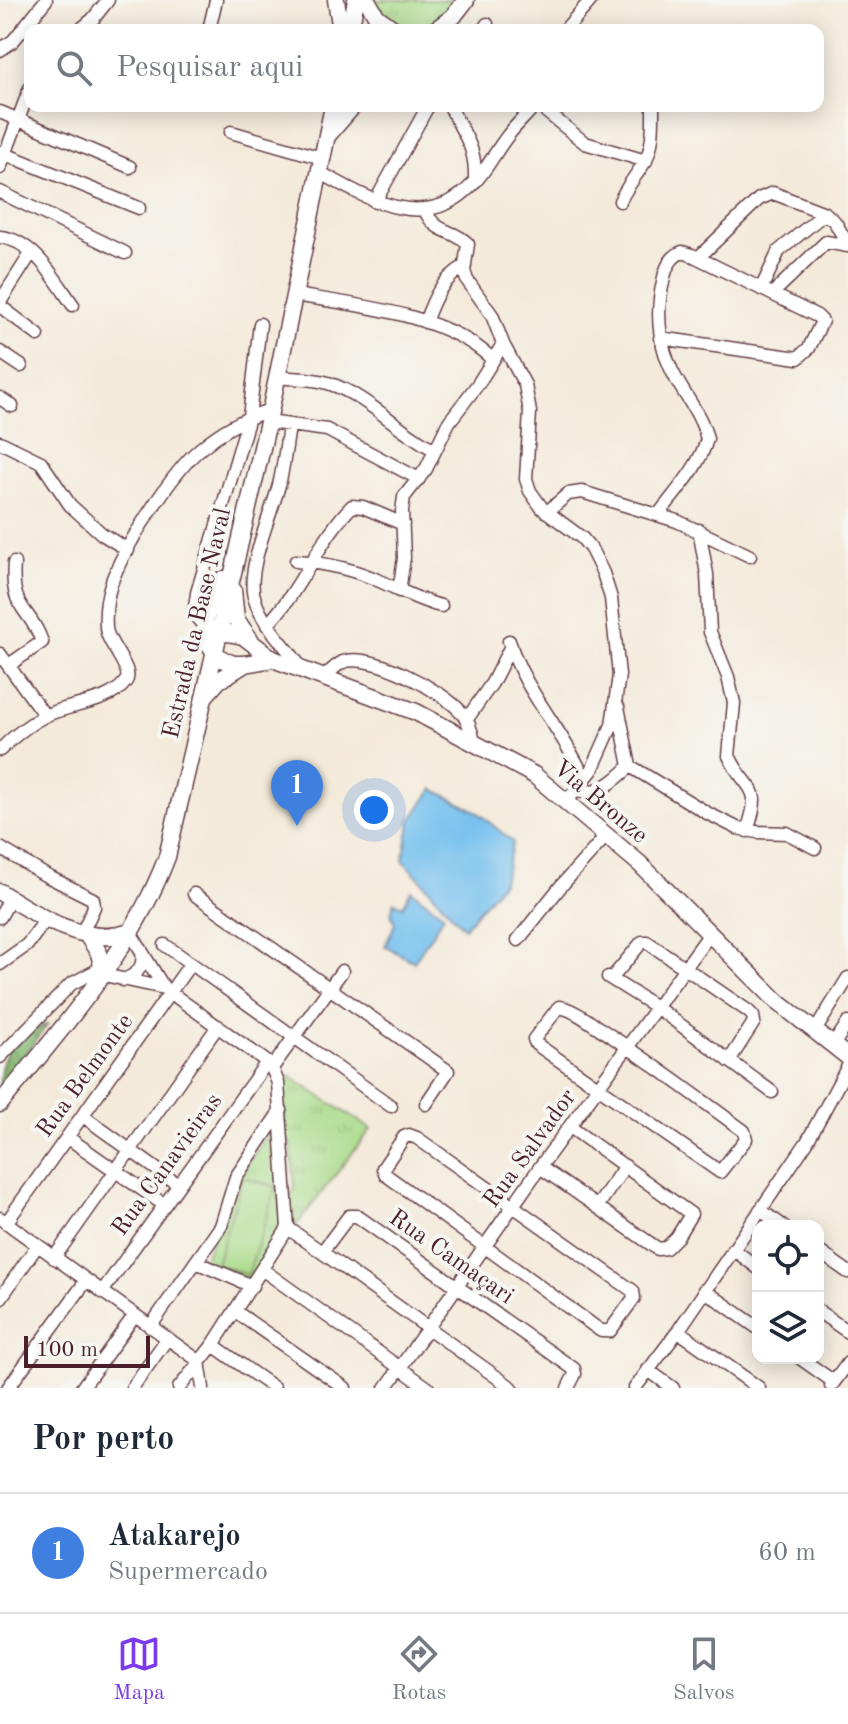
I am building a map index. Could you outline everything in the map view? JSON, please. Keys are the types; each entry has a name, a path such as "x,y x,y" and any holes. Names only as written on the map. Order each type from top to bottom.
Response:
{"main road":[{"path":"336,0 340,24"},
{"path":"351,24 356,0"},
{"path":"367,0 377,17 387,24"},
{"path":"447,24 466,0"},
{"name":"Estrada da Base Naval","path":"0,1104 104,971 135,939 167,857 204,697 211,637 208,608 236,552 269,416 332,112"},
{"path":"327,136 348,112"},
{"path":"236,552 234,609 240,626 252,641"},
{"name":"Via Bronze","path":"211,637 238,634 252,641 273,659 416,712 572,796 607,835 778,1002 848,1057"},
{"path":"211,637 227,662 245,664 273,659"},
{"path":"204,697 218,681 245,664"},
{"path":"5,895 84,934 135,939"},
{"path":"84,934 95,947 104,971"}],"street":[{"path":"27,24 46,0"},
{"path":"87,24 108,0"},
{"path":"210,24 216,0"},
{"path":"570,24 591,0"},
{"path":"0,50 24,27"},
{"path":"0,168 2,153 24,105"},
{"path":"0,112 130,167"},
{"path":"375,202 425,112"},
{"path":"454,112 470,139 476,167 475,182"},
{"path":"231,132 320,165 375,202 425,210 459,198 530,112"},
{"path":"544,112 585,143 646,161"},
{"path":"620,201 631,179 646,161 652,138 653,112"},
{"path":"2,153 139,208"},
{"path":"0,192 125,253"},
{"path":"698,258 768,194 780,194 825,213 835,222 848,246"},
{"path":"425,210 438,229 465,240 469,247 465,266 467,280 492,315 503,344 519,369 528,398 531,428 526,479 535,499 591,549 611,598 619,675 617,699 608,737 585,780 572,796"},
{"path":"766,291 779,251 825,213"},
{"path":"0,237 13,240 32,252 73,305"},
{"path":"766,291 820,245 833,241 848,246"},
{"path":"32,252 0,304 38,335"},
{"path":"659,514 695,465 707,439 692,403 667,362 660,338 659,300 668,266 678,252 698,258 822,321 809,348 798,358 660,338"},
{"path":"425,322 439,288 448,277 465,266"},
{"path":"294,295 425,322 457,335 493,360"},
{"path":"211,637 194,614 197,593 249,417 260,324"},
{"path":"399,591 404,558 404,497 419,479 449,422 503,344"},
{"path":"0,352 21,366"},
{"path":"277,377 321,381 339,388 435,450"},
{"path":"0,398 12,406"},
{"path":"0,750 45,716 116,691 129,676 110,642 106,623 112,583 128,550 175,475 215,437 249,417 269,416 289,427 333,432 419,479"},
{"path":"289,427 281,478 253,578 255,600 267,625 303,671"},
{"path":"0,442 41,462 70,505 102,534 128,550"},
{"path":"547,512 568,494 577,491 659,514 750,556"},
{"path":"267,625 303,581 324,540 354,505 403,524"},
{"path":"699,530 707,574 710,632 733,692 729,756 747,782 756,805 747,831"},
{"path":"296,561 314,562 373,579 441,606"},
{"path":"9,665 40,644 42,639 17,601 13,586 14,563"},
{"path":"467,719 492,683 510,644 525,682 572,754 585,780"},
{"path":"0,654 45,716"},
{"path":"323,678 344,662 359,661 382,666 421,683 457,707 467,719 474,741"},
{"path":"617,699 630,766 707,813 747,831 787,833 815,848"},
{"path":"572,796 597,791 630,766"},
{"path":"518,940 607,835"},
{"path":"0,848 93,899 94,907 84,934"},
{"path":"194,894 448,1071 426,1104"},
{"path":"0,917 5,895"},
{"path":"0,964 27,945 47,918"},
{"name":"Rua Salvador","path":"386,1388 540,1167 709,935"},
{"path":"122,981 140,969 143,959 135,939"},
{"path":"135,939 167,990 270,1065 278,1083 281,1110 288,1228 236,1312 179,1388"},
{"path":"729,1061 752,1026 753,1016 655,946 642,942 610,978 656,1007 729,1061 772,1092"},
{"path":"165,945 391,1106"},
{"name":"Rua Belmonte","path":"3,1220 83,1116 167,990 191,963"},
{"path":"0,1057 71,984 104,971 122,981 167,990"},
{"name":"Rua Canavieiras","path":"102,1292 177,1184 342,971"},
{"path":"815,1031 847,979"},
{"path":"561,1006 628,1047 744,1131 746,1139 720,1172 536,1044 534,1039 561,1006"},
{"path":"833,1045 848,1023"},
{"path":"54,1258 218,1026"},
{"path":"635,1388 678,1331 807,1142 848,1066"},
{"path":"150,1327 221,1226 238,1172 281,1110"},
{"path":"83,1116 177,1184"},
{"path":"540,1167 658,1249 670,1245 691,1214 570,1127"},
{"path":"409,1135 513,1206 635,1294 632,1303 610,1331 604,1332 390,1179 384,1170 387,1160 401,1140 409,1135"},
{"path":"67,1137 163,1204"},
{"path":"597,1207 625,1166"},
{"path":"760,1210 774,1220"},
{"name":"Rua Camaçari","path":"322,1252 349,1216 356,1215 574,1369 575,1374 568,1388"},
{"path":"3,1220 199,1361 203,1388"},
{"path":"288,1228 512,1388"},
{"path":"0,1299 37,1246"},
{"path":"733,1249 752,1263"},
{"path":"824,1255 848,1272"},
{"path":"196,1262 252,1286"},
{"path":"263,1270 428,1388"},
{"path":"8,1388 86,1281"},
{"path":"704,1290 752,1324"},
{"path":"236,1312 345,1388"},
{"path":"824,1315 848,1332"},
{"path":"82,1388 134,1316"},
{"path":"678,1331 759,1388"},
{"path":"132,1388 167,1339"},
{"path":"213,1345 274,1388"},
{"path":"807,1364 832,1385 848,1363"},
{"path":"648,1370 673,1388"},
{"path":"317,1388 326,1375"}],"green space":[{"path":"374,0 456,0 428,24 395,24"},
{"path":"48,1024 0,1087 3,1063 11,1046"},
{"path":"289,1076 371,1129 295,1227 290,1195 295,1189 291,1144 286,1140 283,1084"},
{"path":"273,1127 281,1221 278,1234 250,1281 203,1261 240,1175"},
{"path":"243,1177 276,1187 248,1275 216,1264"}],"water":[{"path":"433,789 476,811 513,842 503,881 464,928 403,860 411,820"},
{"path":"411,890 444,915 414,962 385,946 395,924 391,914 394,902 403,906"}],"place":[{"name":"Atakarejo","path":"297,826"}]}
